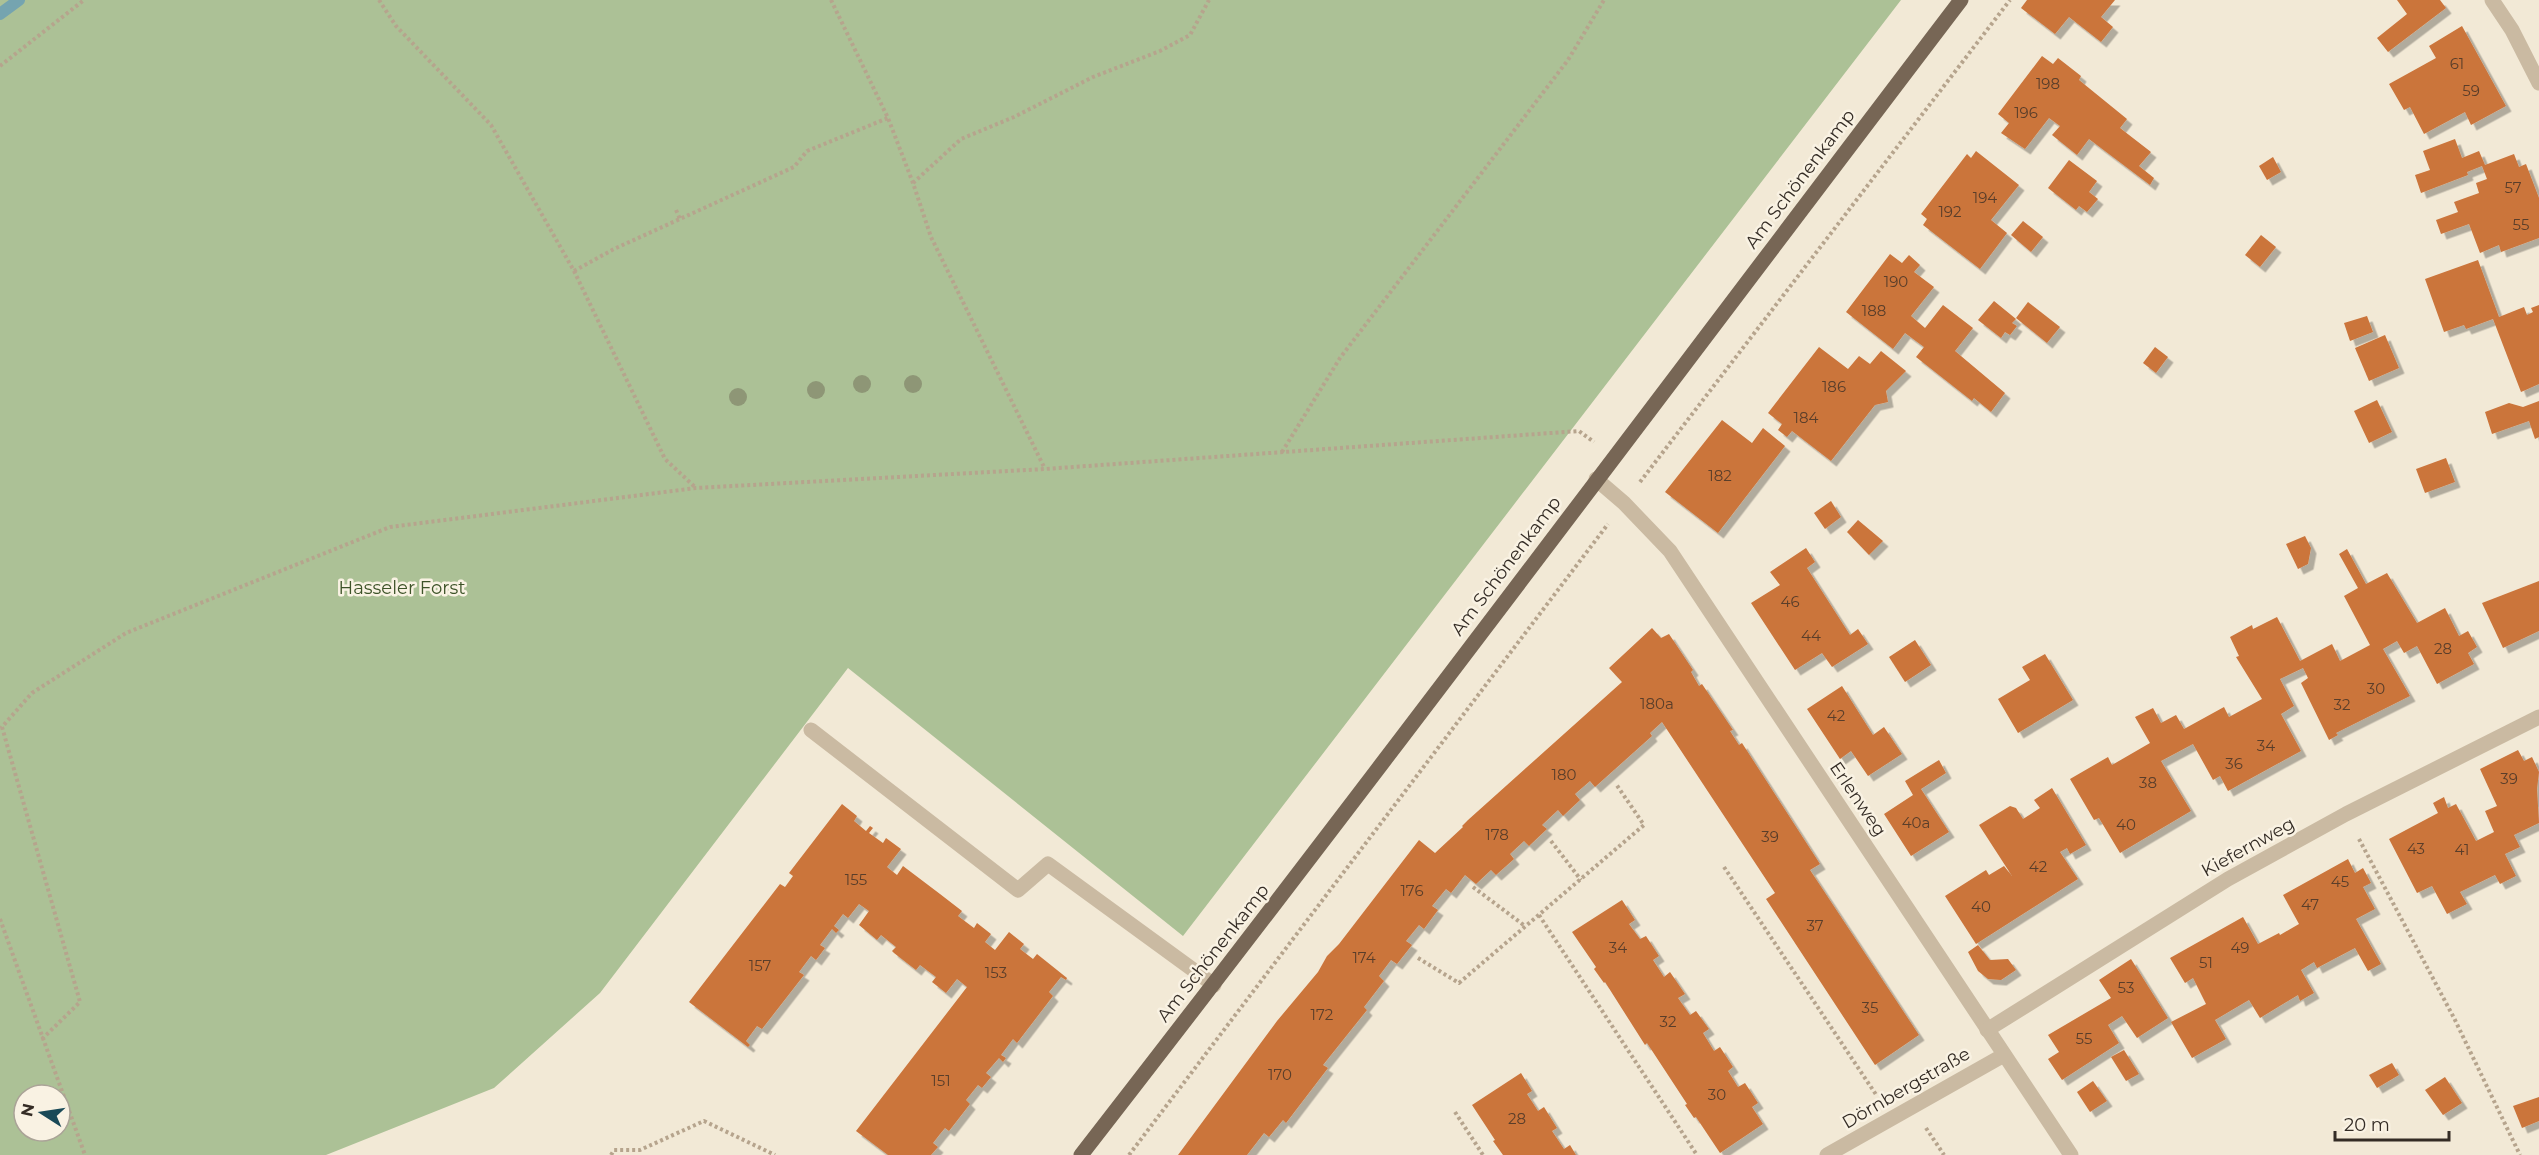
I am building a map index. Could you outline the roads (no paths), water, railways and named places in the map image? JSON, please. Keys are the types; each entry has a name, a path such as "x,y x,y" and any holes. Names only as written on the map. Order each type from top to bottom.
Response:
{"main road":[{"name":"Am Schönenkamp","path":"1081,1155 1356,800 1596,479 1961,0"}],"street":[{"path":"2492,0 2512,30 2539,83"},
{"name":"Erlenweg","path":"1596,479 1624,503 1670,551 2071,1155"},
{"name":"Kiefernweg","path":"1988,1030 2228,879 2346,814 2539,717"},
{"path":"811,730 1018,890 1048,864 1214,985"},
{"name":"Dörnbergstraße","path":"1827,1155 2004,1055"}],"waterway":[{"path":"0,14 19,0"}],"park label":[{"name":"Hasseler Forst","path":"402,588"}]}
